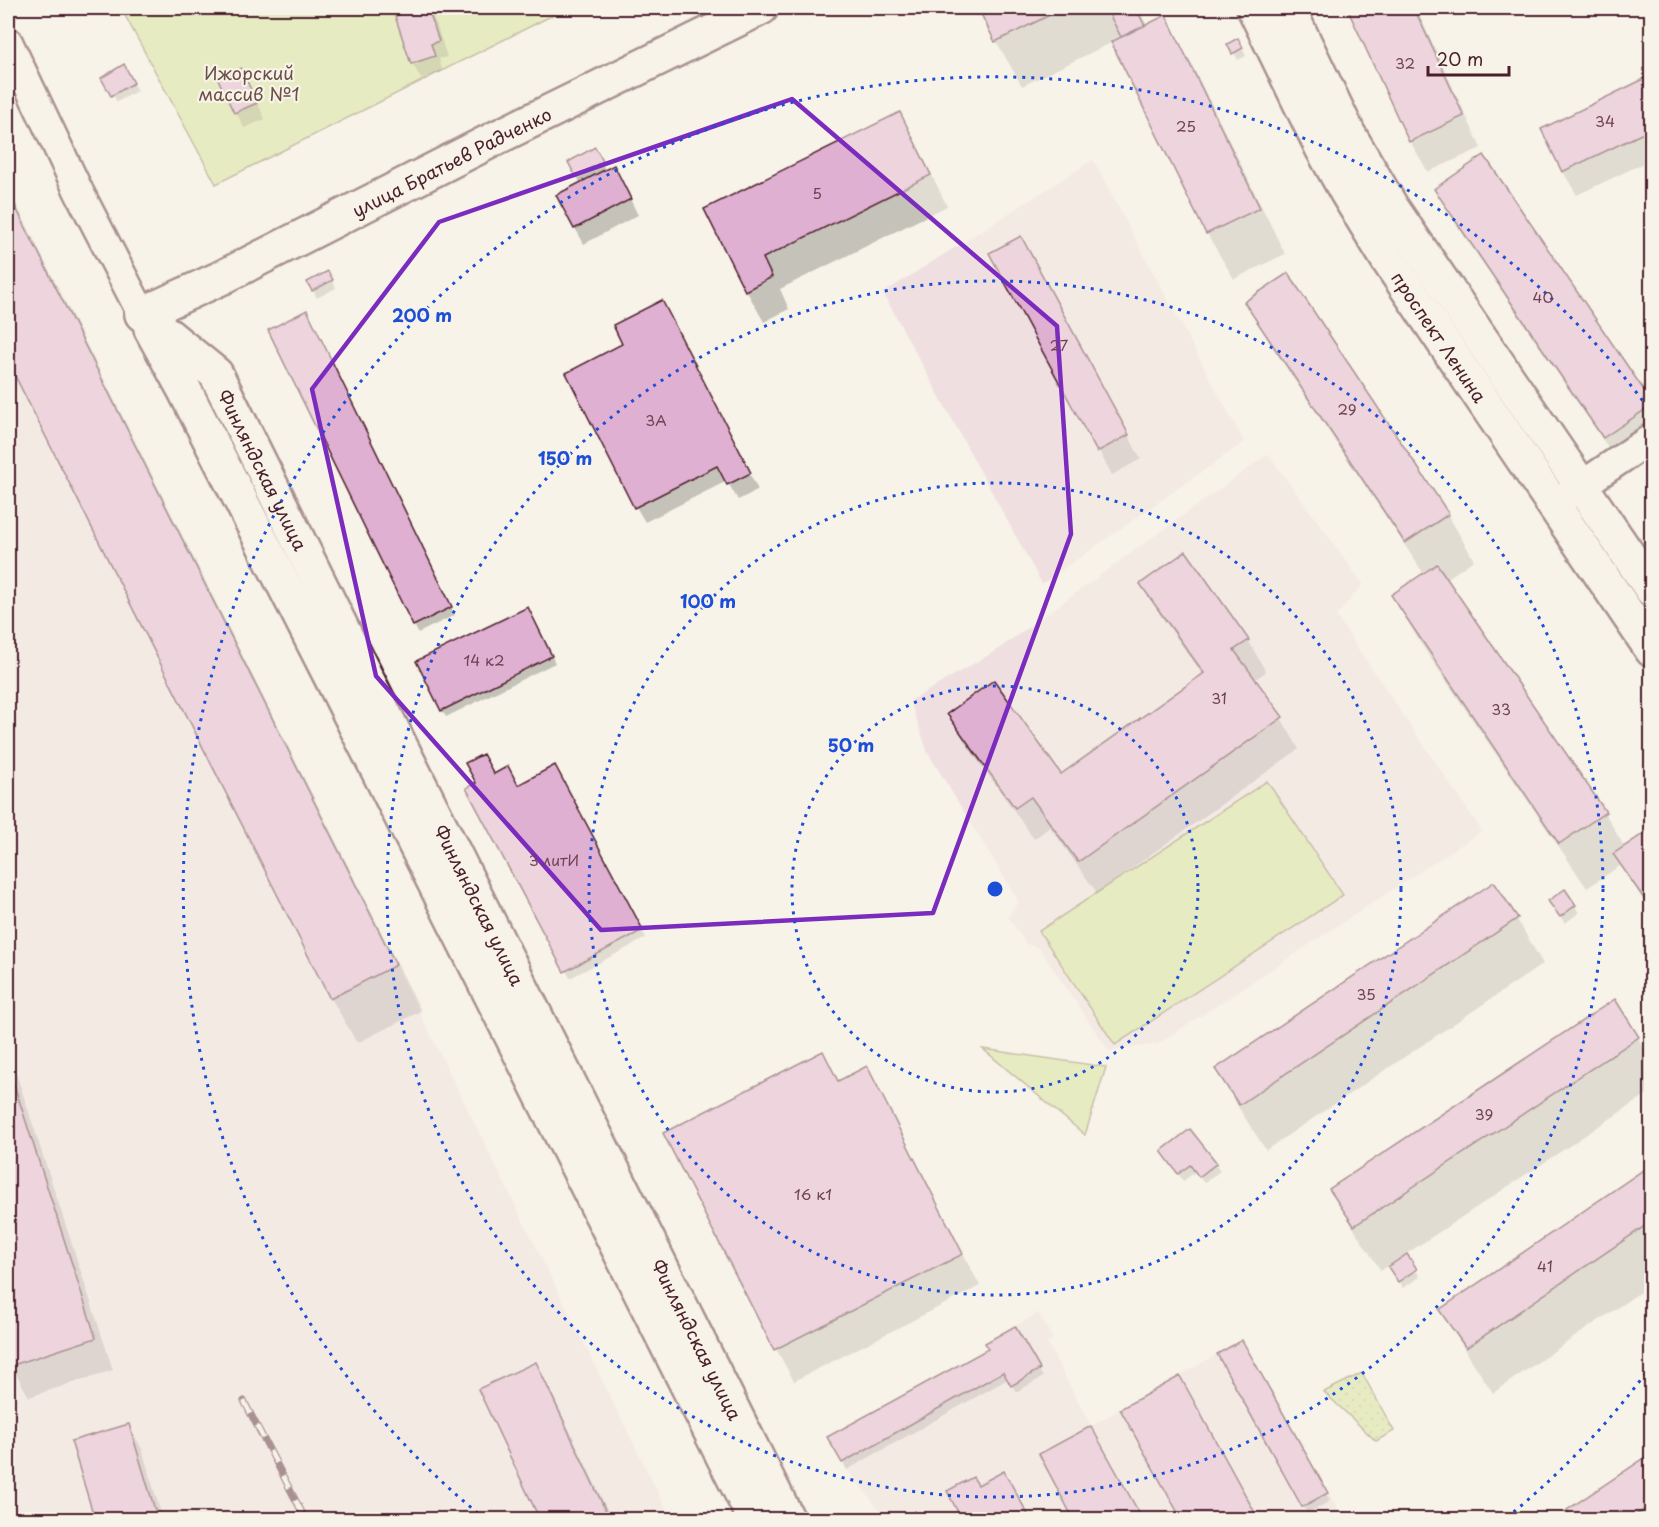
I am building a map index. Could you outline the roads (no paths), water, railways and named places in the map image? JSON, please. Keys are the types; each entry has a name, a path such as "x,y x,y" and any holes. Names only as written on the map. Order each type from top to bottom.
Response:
{"street":[{"name":"улица Братьев Радченко","path":"142,314 221,278 504,134 761,8"},
{"name":"проспект Ленина","path":"1254,8 1322,148 1370,231 1652,650"},
{"name":"проспект Ленина","path":"1288,8 1348,133 1392,208 1652,590"},
{"name":"Финляндская улица","path":"8,42 79,192 184,389 336,687 755,1520"},
{"name":"Финляндская улица","path":"142,314 216,374 788,1520"},
{"path":"1553,504 1652,438"}],"railway":[{"path":"244,1401 306,1520"}],"park label":[{"name":"Ижорский массив №1","path":"249,82"}]}
